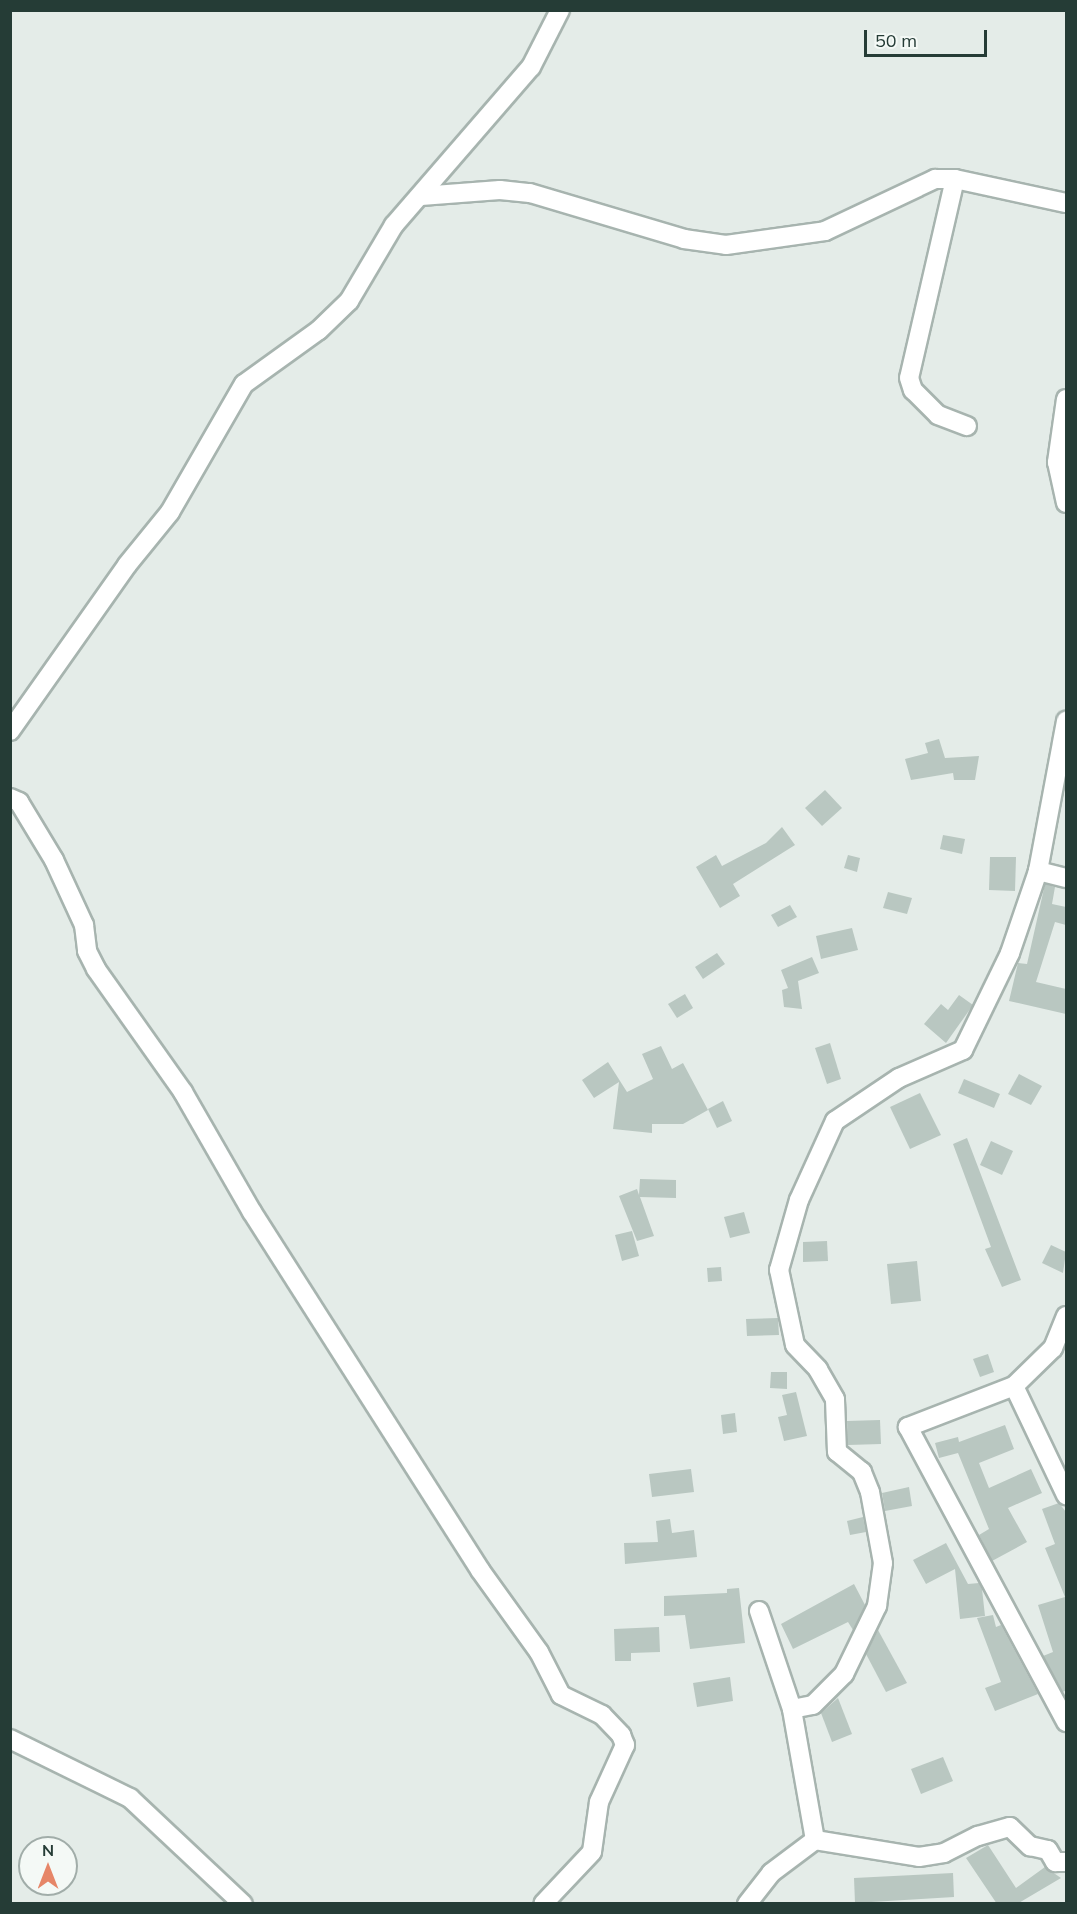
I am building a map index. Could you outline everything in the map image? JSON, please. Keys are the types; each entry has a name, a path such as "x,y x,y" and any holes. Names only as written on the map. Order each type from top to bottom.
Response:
{"street":[{"path":"10,731 127,564 170,512 244,384 319,330 349,301 394,225 421,196 491,108 531,67 560,10"},
{"path":"421,196 500,189 530,193 684,239 726,245 808,236 919,184 955,179 1066,203"},
{"path":"955,179 909,378 913,390 938,415 967,426"},
{"path":"1066,399 1057,462 1066,503"},
{"path":"792,1709 813,1705 844,1674 877,1606 883,1563 880,1526 862,1472 835,1445 835,1399 792,1337 779,1270 796,1210 835,1121 899,1078 963,1050 1010,953 1038,872 1066,721"},
{"path":"10,798 19,802 54,860 84,924 96,969 183,1092 252,1212 381,1408 480,1570 538,1652 561,1695 602,1715 621,1735 625,1745 599,1802 592,1852 543,1904"},
{"path":"1038,872 1066,878"},
{"path":"1066,1316 1053,1348 1014,1386 908,1427 1066,1722"},
{"path":"1014,1386 1066,1495"},
{"path":"759,1611 792,1709 815,1840"},
{"path":"10,1739 130,1798 243,1904"},
{"path":"747,1904 771,1873 815,1840 919,1857 944,1853 978,1836 1011,1827 1030,1845 1048,1850 1055,1862 1066,1862"}],"building":[{"path":"939,739 945,758 979,756 975,780 954,780 953,773 911,780 905,759 928,753 925,743"},
{"path":"825,790 842,808 822,826 805,808"},
{"path":"782,827 795,845 733,884 740,896 720,908 696,867 716,855 722,866 766,843"},
{"path":"943,835 965,839 962,854 940,849"},
{"path":"848,855 860,858 857,872 844,868"},
{"path":"990,857 1016,857 1015,891 989,890"},
{"path":"1045,884 1055,887 1052,904 1066,907 1066,925 1055,922 1036,982 1066,989 1066,1014 1009,1001 1018,963 1027,964"},
{"path":"888,892 912,898 907,914 883,908"},
{"path":"790,905 797,917 778,927 771,915"},
{"path":"852,928 858,950 821,959 816,936"},
{"path":"717,953 725,964 703,979 695,967"},
{"path":"812,957 819,973 798,981 802,1009 784,1007 782,990 788,988 781,970"},
{"path":"685,994 693,1008 677,1018 668,1004"},
{"path":"959,995 973,1005 946,1043 924,1024 941,1004 948,1010"},
{"path":"830,1043 841,1079 827,1084 815,1048"},
{"path":"661,1046 672,1069 683,1063 708,1110 683,1124 652,1124 652,1133 613,1129 619,1082 594,1098 582,1080 608,1062 627,1092 653,1079 642,1054"},
{"path":"1019,1074 1042,1086 1031,1105 1008,1094"},
{"path":"964,1079 1000,1094 994,1108 958,1093"},
{"path":"920,1093 941,1135 910,1149 890,1107"},
{"path":"723,1101 732,1121 717,1128 708,1109"},
{"path":"967,1138 1021,1280 1002,1287 985,1249 991,1247 953,1144"},
{"path":"991,1141 1013,1151 1002,1175 980,1165"},
{"path":"640,1179 676,1180 676,1198 640,1197 654,1236 637,1241 619,1196 637,1189 639,1195"},
{"path":"744,1212 750,1233 730,1238 724,1217"},
{"path":"632,1231 639,1256 622,1261 615,1235"},
{"path":"827,1241 828,1261 803,1262 803,1242"},
{"path":"1051,1245 1066,1252 1063,1273 1042,1263"},
{"path":"917,1261 921,1301 891,1304 887,1264"},
{"path":"721,1267 722,1281 708,1282 707,1268"},
{"path":"778,1318 779,1335 747,1336 746,1319"},
{"path":"988,1354 994,1372 980,1377 973,1359"},
{"path":"771,1372 787,1372 787,1389 770,1388"},
{"path":"796,1392 807,1436 784,1441 778,1417 787,1415 782,1395"},
{"path":"735,1413 737,1432 723,1434 721,1415"},
{"path":"880,1420 881,1444 848,1445 847,1421"},
{"path":"1005,1425 1014,1449 979,1463 989,1488 1031,1469 1042,1493 1008,1508 1027,1542 992,1561 979,1535 989,1529 958,1453 939,1458 935,1443 958,1437 959,1442"},
{"path":"691,1469 694,1492 652,1497 649,1474"},
{"path":"909,1487 912,1506 885,1511 882,1493"},
{"path":"1059,1503 1066,1512 1066,1690 1063,1692 1043,1656 1053,1652 1038,1605 1065,1597 1045,1548 1055,1544 1042,1509"},
{"path":"863,1517 866,1532 850,1535 847,1521"},
{"path":"670,1519 672,1533 694,1530 697,1557 625,1564 624,1543 658,1542 656,1521"},
{"path":"946,1543 968,1584 979,1583 982,1589 985,1616 960,1619 955,1569 926,1584 913,1560"},
{"path":"854,1584 865,1605 853,1630 848,1622 793,1649 781,1624"},
{"path":"739,1588 745,1643 690,1649 685,1615 664,1616 664,1596 727,1593 727,1589"},
{"path":"993,1615 996,1627 1001,1625 1038,1694 995,1711 985,1688 1001,1682 977,1618"},
{"path":"659,1627 660,1652 631,1653 631,1661 615,1661 614,1629"},
{"path":"878,1630 907,1683 886,1692 866,1654"},
{"path":"730,1677 733,1701 697,1707 693,1683"},
{"path":"838,1698 852,1734 832,1742 821,1713"},
{"path":"943,1757 953,1781 921,1794 911,1769"},
{"path":"988,1845 1016,1888 1045,1867 1061,1878 1017,1904 997,1904 966,1858"},
{"path":"953,1873 954,1897 855,1903 854,1878"}]}
